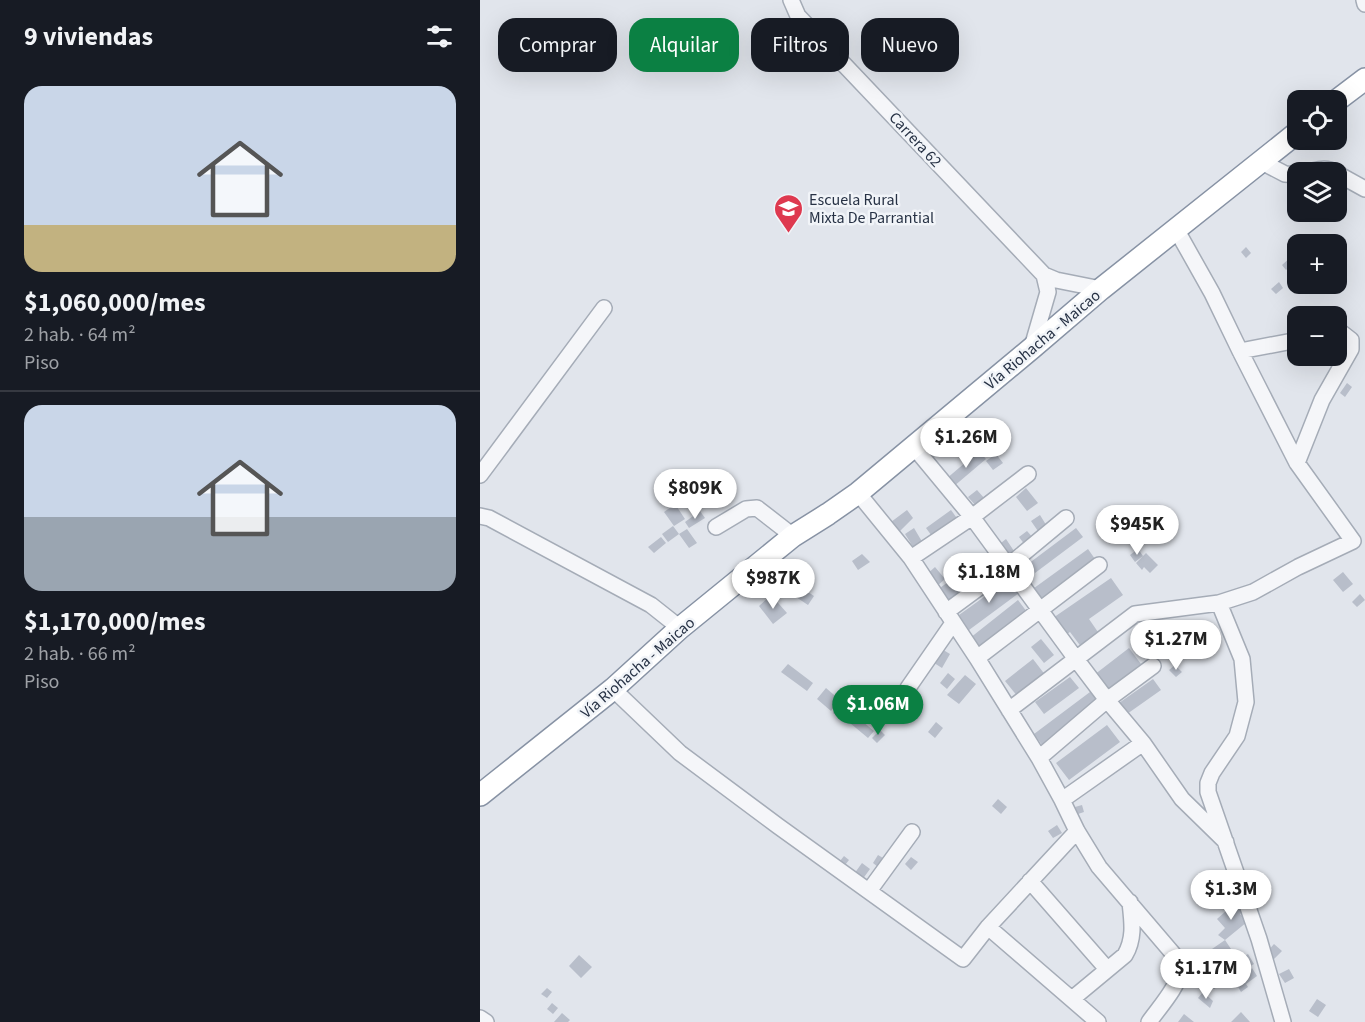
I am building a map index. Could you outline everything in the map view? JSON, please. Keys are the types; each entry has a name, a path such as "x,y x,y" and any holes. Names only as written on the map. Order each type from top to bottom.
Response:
{"highway":[{"path":"1347,93 1365,79"},
{"name":"Vía Riohacha - Maicao","path":"480,795 613,689 680,628 793,536 858,493 1101,289 1287,140"}],"street":[{"name":"Carrera 62","path":"791,0 798,16 1044,275"},
{"path":"1364,0 1365,4"},
{"path":"1260,161 1287,174"},
{"path":"1347,179 1365,189"},
{"path":"1009,710 1134,614 1220,603 1253,592 1298,567 1353,541 1297,463 1212,293 1176,229"},
{"path":"1044,275 1056,280 1101,289"},
{"path":"1032,348 1048,292 1044,275"},
{"path":"480,475 604,309"},
{"path":"1347,337 1351,340 1351,349 1347,356"},
{"path":"1240,351 1287,342"},
{"path":"1297,463 1322,400 1341,366"},
{"path":"914,447 972,517 1107,700 1143,743 1182,800 1226,842"},
{"path":"911,558 972,517 1028,474"},
{"path":"858,493 911,558 977,658 1039,758 1077,831 1099,867 1179,962 1177,982 1149,1022"},
{"path":"716,527 746,509 757,508 793,536"},
{"path":"480,516 489,518 651,605 680,628"},
{"path":"908,688 950,617 1066,518"},
{"path":"977,658 1099,565"},
{"path":"1220,603 1242,658 1246,702 1237,735 1212,773 1208,783 1208,792 1259,939 1283,1022"},
{"path":"1039,758 1107,700 1153,666"},
{"path":"613,689 680,753 963,959 988,927 1077,831"},
{"path":"1062,800 1143,743"},
{"path":"869,891 912,832"},
{"path":"1030,881 1107,969"},
{"path":"1072,999 1125,955 1130,946 1132,922 1130,902"},
{"path":"988,927 1098,1022"},
{"path":"480,1018 486,1022"}],"building":[{"path":"1246,247 1251,253 1246,258 1241,252"},
{"path":"1287,260 1287,269 1282,265"},
{"path":"1279,282 1283,288 1276,294 1271,289"},
{"path":"1347,383 1352,387 1345,397 1340,393"},
{"path":"979,451 986,459 953,487 946,479"},
{"path":"996,454 1003,463 993,470 986,461"},
{"path":"1026,488 1038,503 1027,511 1016,497"},
{"path":"977,490 985,499 976,506 968,497"},
{"path":"668,492 675,502 669,507 662,497"},
{"path":"675,504 685,519 674,526 664,512"},
{"path":"907,510 913,518 898,533 891,522"},
{"path":"951,510 959,521 934,539 926,528"},
{"path":"700,511 705,518 689,528 685,522"},
{"path":"1040,515 1048,528 1040,534 1031,521"},
{"path":"673,526 679,534 668,542 662,534"},
{"path":"914,528 924,545 915,550 905,534"},
{"path":"1076,528 1083,537 1023,582 1016,573"},
{"path":"687,529 697,543 689,548 679,534"},
{"path":"1027,531 1034,539 1025,545 1019,537"},
{"path":"661,537 666,543 654,553 648,547"},
{"path":"1006,539 1016,554 1007,560 997,546"},
{"path":"1088,549 1095,559 1038,602 1030,591"},
{"path":"1138,549 1143,556 1135,562 1130,555"},
{"path":"990,552 1000,566 948,604 937,590"},
{"path":"1146,553 1158,565 1150,573 1144,567 1142,570 1136,563"},
{"path":"862,554 870,562 858,570 852,561"},
{"path":"935,567 945,579 936,587 926,575"},
{"path":"1343,572 1353,584 1343,592 1333,580"},
{"path":"1111,578 1123,595 1089,619 1100,635 1082,648 1070,632 1063,637 1050,620"},
{"path":"1009,579 1019,593 969,630 959,615"},
{"path":"799,586 814,596 808,605 793,595"},
{"path":"1360,594 1365,600 1357,607 1352,602"},
{"path":"771,595 787,613 773,624 759,606"},
{"path":"1018,600 1027,612 979,649 970,638"},
{"path":"1041,639 1054,655 1044,663 1031,647"},
{"path":"940,648 950,654 942,668 931,661"},
{"path":"1129,648 1141,664 1106,691 1094,675"},
{"path":"1033,659 1046,676 1018,697 1005,681"},
{"path":"788,664 813,683 807,691 781,672"},
{"path":"1175,665 1182,672 1176,677 1169,670"},
{"path":"948,673 955,679 947,689 940,683"},
{"path":"965,675 976,684 959,704 947,695"},
{"path":"1070,677 1079,688 1044,714 1035,702"},
{"path":"1153,679 1161,690 1127,714 1119,703"},
{"path":"826,688 840,700 831,711 817,699"},
{"path":"1094,689 1102,700 1042,745 1034,734"},
{"path":"842,700 855,709 846,722 833,713"},
{"path":"856,716 874,731 868,738 850,723"},
{"path":"936,722 943,728 935,738 928,732"},
{"path":"1107,725 1120,742 1069,780 1056,763"},
{"path":"880,730 885,735 877,743 872,738"},
{"path":"998,799 1007,807 1001,814 992,806"},
{"path":"1082,805 1084,812 1078,814 1075,807"},
{"path":"1057,825 1062,833 1053,838 1048,831"},
{"path":"878,855 883,858 878,867 873,863"},
{"path":"844,856 849,860 845,865 840,861"},
{"path":"911,857 918,862 911,870 905,864"},
{"path":"862,863 870,869 862,880 854,874"},
{"path":"1268,879 1272,889 1253,897 1248,887"},
{"path":"1235,903 1243,912 1240,914 1247,922 1225,940 1218,935 1225,928 1217,919"},
{"path":"1225,940 1235,955 1208,973 1199,958"},
{"path":"1274,944 1282,951 1273,960 1266,953"},
{"path":"1248,954 1254,964 1238,973 1232,963"},
{"path":"579,955 592,967 581,978 569,966"},
{"path":"1225,968 1231,978 1214,989 1208,979"},
{"path":"1252,968 1257,976 1246,984 1248,987 1241,992 1234,980"},
{"path":"1289,969 1294,978 1285,983 1279,974"},
{"path":"547,988 552,992 547,998 541,994"},
{"path":"1203,992 1213,1001 1210,1008 1198,998"},
{"path":"1317,999 1326,1005 1318,1017 1309,1011"},
{"path":"552,1003 558,1008 553,1014 547,1009"},
{"path":"1241,1012 1250,1022 1231,1022"},
{"path":"562,1013 570,1020 554,1022"},
{"path":"1184,1014 1194,1022 1178,1022"}],"place":[{"name":"Escuela Rural Mixta De Parrantial","path":"788,234"}]}
